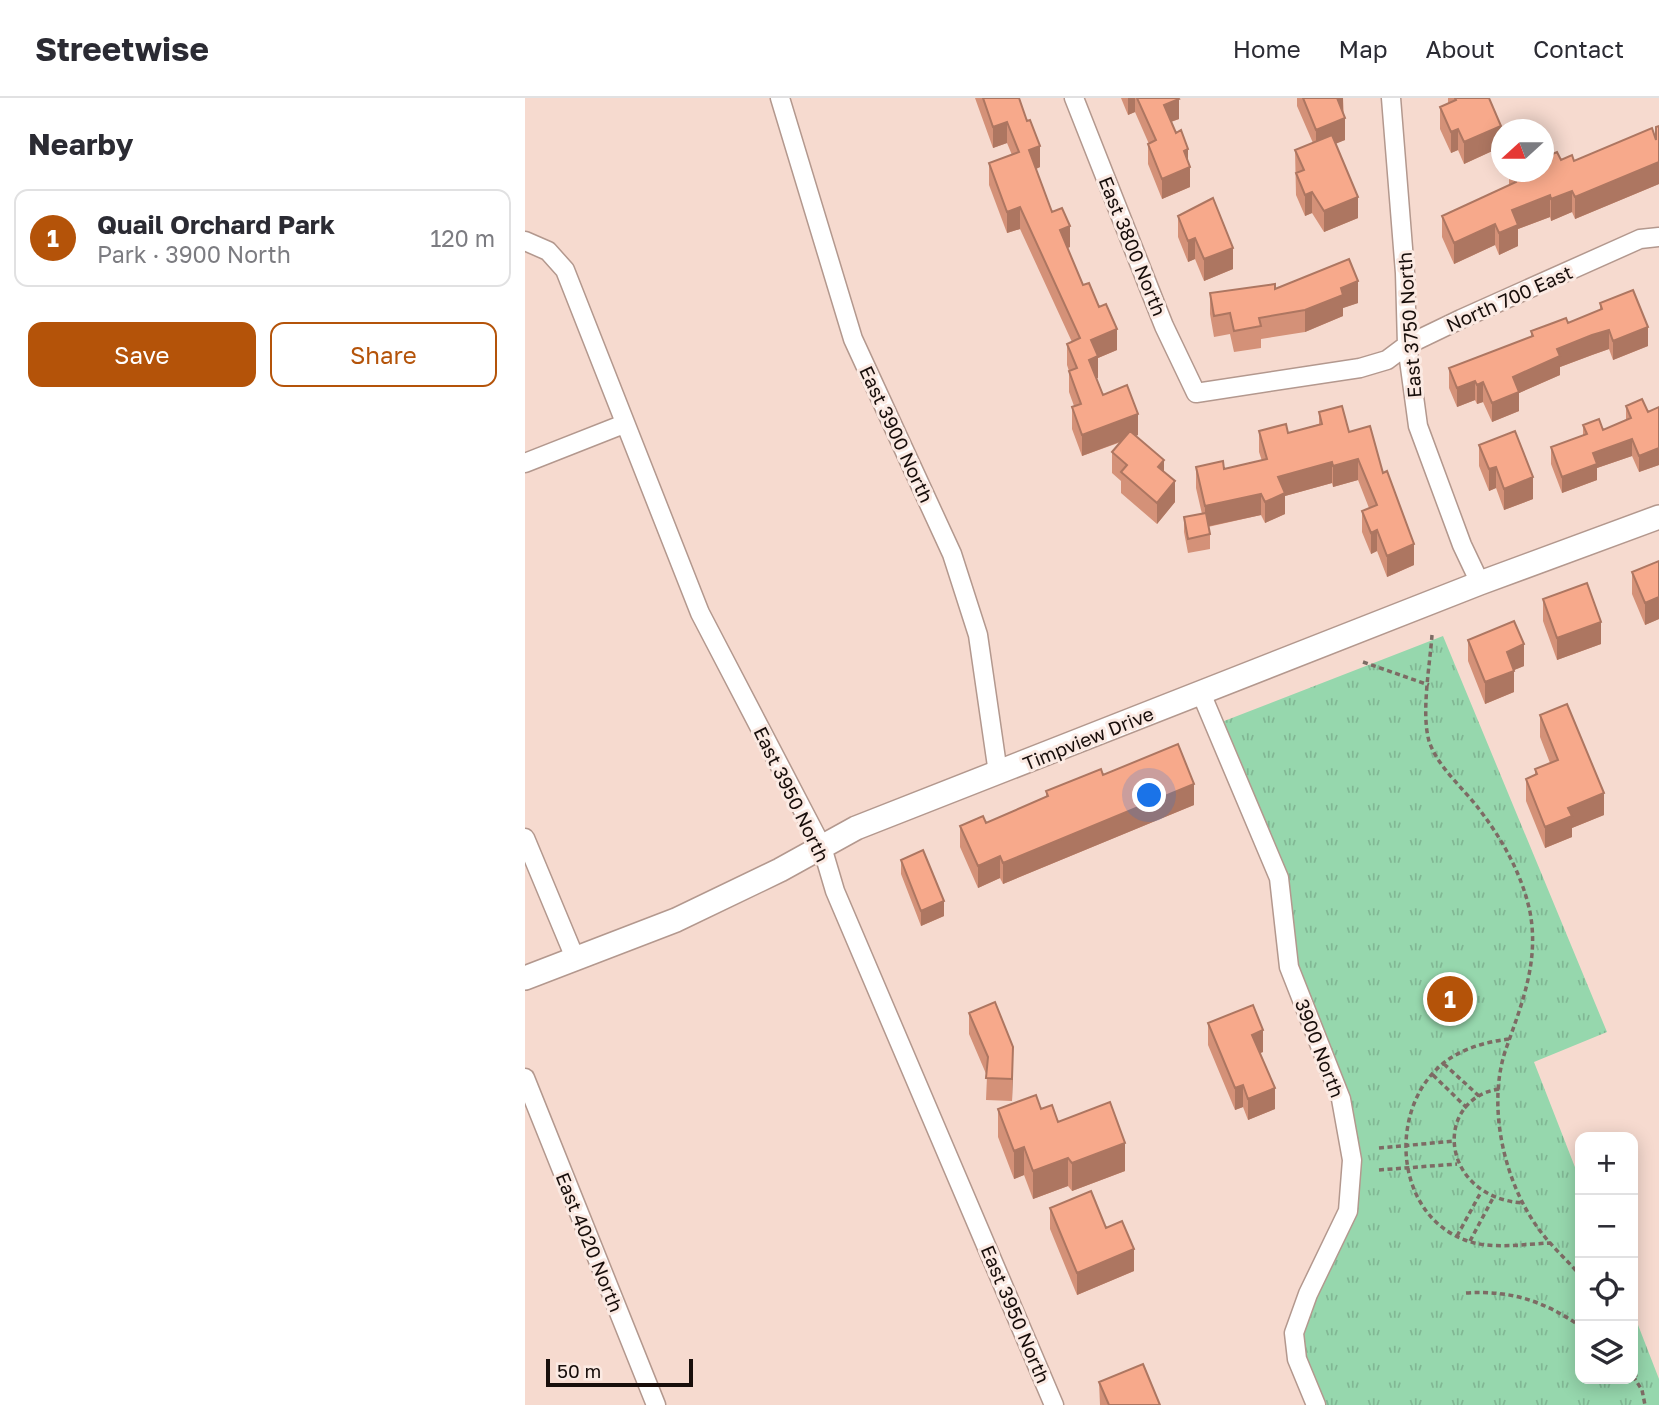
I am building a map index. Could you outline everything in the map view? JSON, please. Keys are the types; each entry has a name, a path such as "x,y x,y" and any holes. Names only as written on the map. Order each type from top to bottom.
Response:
{"street":[{"name":"East 3900 North","path":"780,98 853,339 956,565 978,635 998,773"},
{"name":"East 3800 North","path":"1074,98 1164,326 1196,393"},
{"name":"East 3750 North","path":"1391,98 1408,345 1418,426 1462,545 1480,583"},
{"name":"North 700 East","path":"1196,393 1360,368 1387,360 1408,345 1640,239 1659,237"},
{"name":"East 3950 North","path":"525,241 548,251 560,262 700,613 822,847 835,891 1054,1405"},
{"path":"525,463 624,424"},
{"name":"Timpview Drive","path":"525,978 676,920 856,828 1480,583 1659,517"},
{"name":"3900 North","path":"1201,693 1279,878 1289,967 1341,1099 1352,1160 1347,1211 1308,1294 1294,1333 1297,1359 1316,1405"},
{"path":"525,838 575,958"},
{"name":"East 4020 North","path":"525,1078 656,1405"}],"path":[{"path":"1432,635 1427,724 1431,746 1497,833 1523,887 1530,913 1533,943 1531,969 1524,1000 1510,1039 1499,1089 1507,1164 1523,1203 1550,1243 1575,1270"},
{"path":"1363,662 1429,685"},
{"path":"1510,1039 1477,1046 1444,1063 1432,1075 1418,1094 1410,1112 1405,1146 1407,1168 1421,1203 1435,1219 1457,1236 1471,1241 1506,1245 1550,1243"},
{"path":"1444,1063 1479,1096"},
{"path":"1432,1075 1467,1108"},
{"path":"1499,1089 1479,1096 1460,1119 1455,1141 1458,1164 1469,1181 1481,1192 1493,1198 1523,1203"},
{"path":"1379,1149 1455,1141"},
{"path":"1379,1170 1458,1164"},
{"path":"1457,1236 1481,1192"},
{"path":"1471,1241 1493,1198"},
{"path":"1466,1293 1506,1293 1527,1297 1575,1323"},
{"path":"1637,1384 1645,1405"}],"green space":[{"path":"1443,636 1607,1032 1534,1062 1575,1167 1575,1384 1638,1384 1638,1325 1659,1379 1659,1405 1320,1405 1300,1356 1298,1331 1356,1159 1293,966 1283,875 1219,723"}],"building":[{"path":"983,98 1019,98 1027,121 1030,120 1040,146 1029,150 1052,212 1062,208 1070,226 1060,230 1083,285 1089,283 1099,307 1106,304 1117,329 1091,340 1098,356 1089,360 1103,395 1127,385 1138,414 1082,435 1072,407 1081,404 1069,371 1077,368 1067,344 1080,338 1020,207 1007,212 989,163 1019,152 1007,122 993,127"},
{"path":"1137,98 1179,99 1164,105 1176,133 1181,130 1188,149 1184,151 1190,167 1162,179 1148,144 1156,140"},
{"path":"1303,98 1337,98 1345,118 1316,130"},
{"path":"1455,98 1489,98 1498,119 1491,119 1491,130 1464,142 1458,129 1451,132 1440,107 1456,100"},
{"path":"1659,126 1659,162 1575,197 1572,191 1551,199 1550,195 1512,210 1518,225 1499,233 1495,224 1454,243 1442,216 1516,182 1554,182 1554,153 1557,152 1561,160 1572,155 1574,161 1652,128 1656,140 1656,127"},
{"path":"1332,135 1358,197 1324,211 1312,192 1305,195 1296,173 1304,170 1295,150"},
{"path":"1213,198 1233,248 1204,259 1195,238 1188,241 1178,216"},
{"path":"1349,259 1358,281 1341,288 1343,295 1305,310 1259,318 1261,326 1234,331 1230,313 1214,316 1210,293 1275,284 1275,289"},
{"path":"1633,290 1648,327 1613,341 1609,330 1557,349 1560,356 1513,377 1519,392 1492,403 1483,382 1477,385 1475,381 1457,388 1449,368 1533,336 1531,331 1566,318 1568,323 1602,309 1600,303"},
{"path":"1642,399 1648,412 1659,407 1659,448 1639,456 1632,439 1593,453 1597,464 1562,477 1551,447 1587,434 1583,425 1599,419 1603,430 1631,418 1626,406"},
{"path":"1342,406 1349,432 1370,426 1383,473 1387,471 1414,544 1387,556 1377,530 1371,533 1362,511 1377,505 1358,459 1333,466 1332,462 1278,477 1285,493 1265,502 1261,494 1205,506 1196,467 1223,461 1224,469 1267,459 1259,431 1286,424 1288,433 1322,424 1319,412"},
{"path":"1130,431 1164,460 1158,467 1175,481 1157,503 1121,472 1127,465 1112,452"},
{"path":"1515,431 1533,477 1504,489 1496,467 1489,469 1479,445"},
{"path":"1206,513 1210,534 1188,539 1184,517"},
{"path":"1659,561 1659,597 1645,603 1632,572"},
{"path":"1587,583 1601,622 1557,638 1543,599"},
{"path":"1514,621 1524,644 1507,652 1514,671 1485,682 1468,640"},
{"path":"1567,704 1604,793 1568,808 1572,816 1545,827 1526,779 1537,774 1535,769 1558,760 1540,715"},
{"path":"1178,744 1194,784 1003,863 1000,856 978,866 960,826 983,816 986,823 1048,796 1046,791 1101,769 1103,775"},
{"path":"923,850 944,901 921,911 901,860"},
{"path":"995,1002 1013,1047 1012,1079 986,1078 988,1057 969,1013"},
{"path":"1253,1005 1263,1030 1252,1035 1275,1088 1248,1099 1243,1085 1235,1088 1208,1023"},
{"path":"1036,1095 1041,1109 1052,1105 1058,1122 1110,1102 1125,1143 1072,1163 1068,1158 1033,1171 1024,1147 1014,1151 998,1109"},
{"path":"1091,1191 1106,1228 1122,1221 1134,1249 1077,1273 1050,1208"},
{"path":"1143,1364 1160,1405 1109,1405 1099,1382"}],"place":[{"name":"Quail Orchard Park","path":"1450,999"}]}
